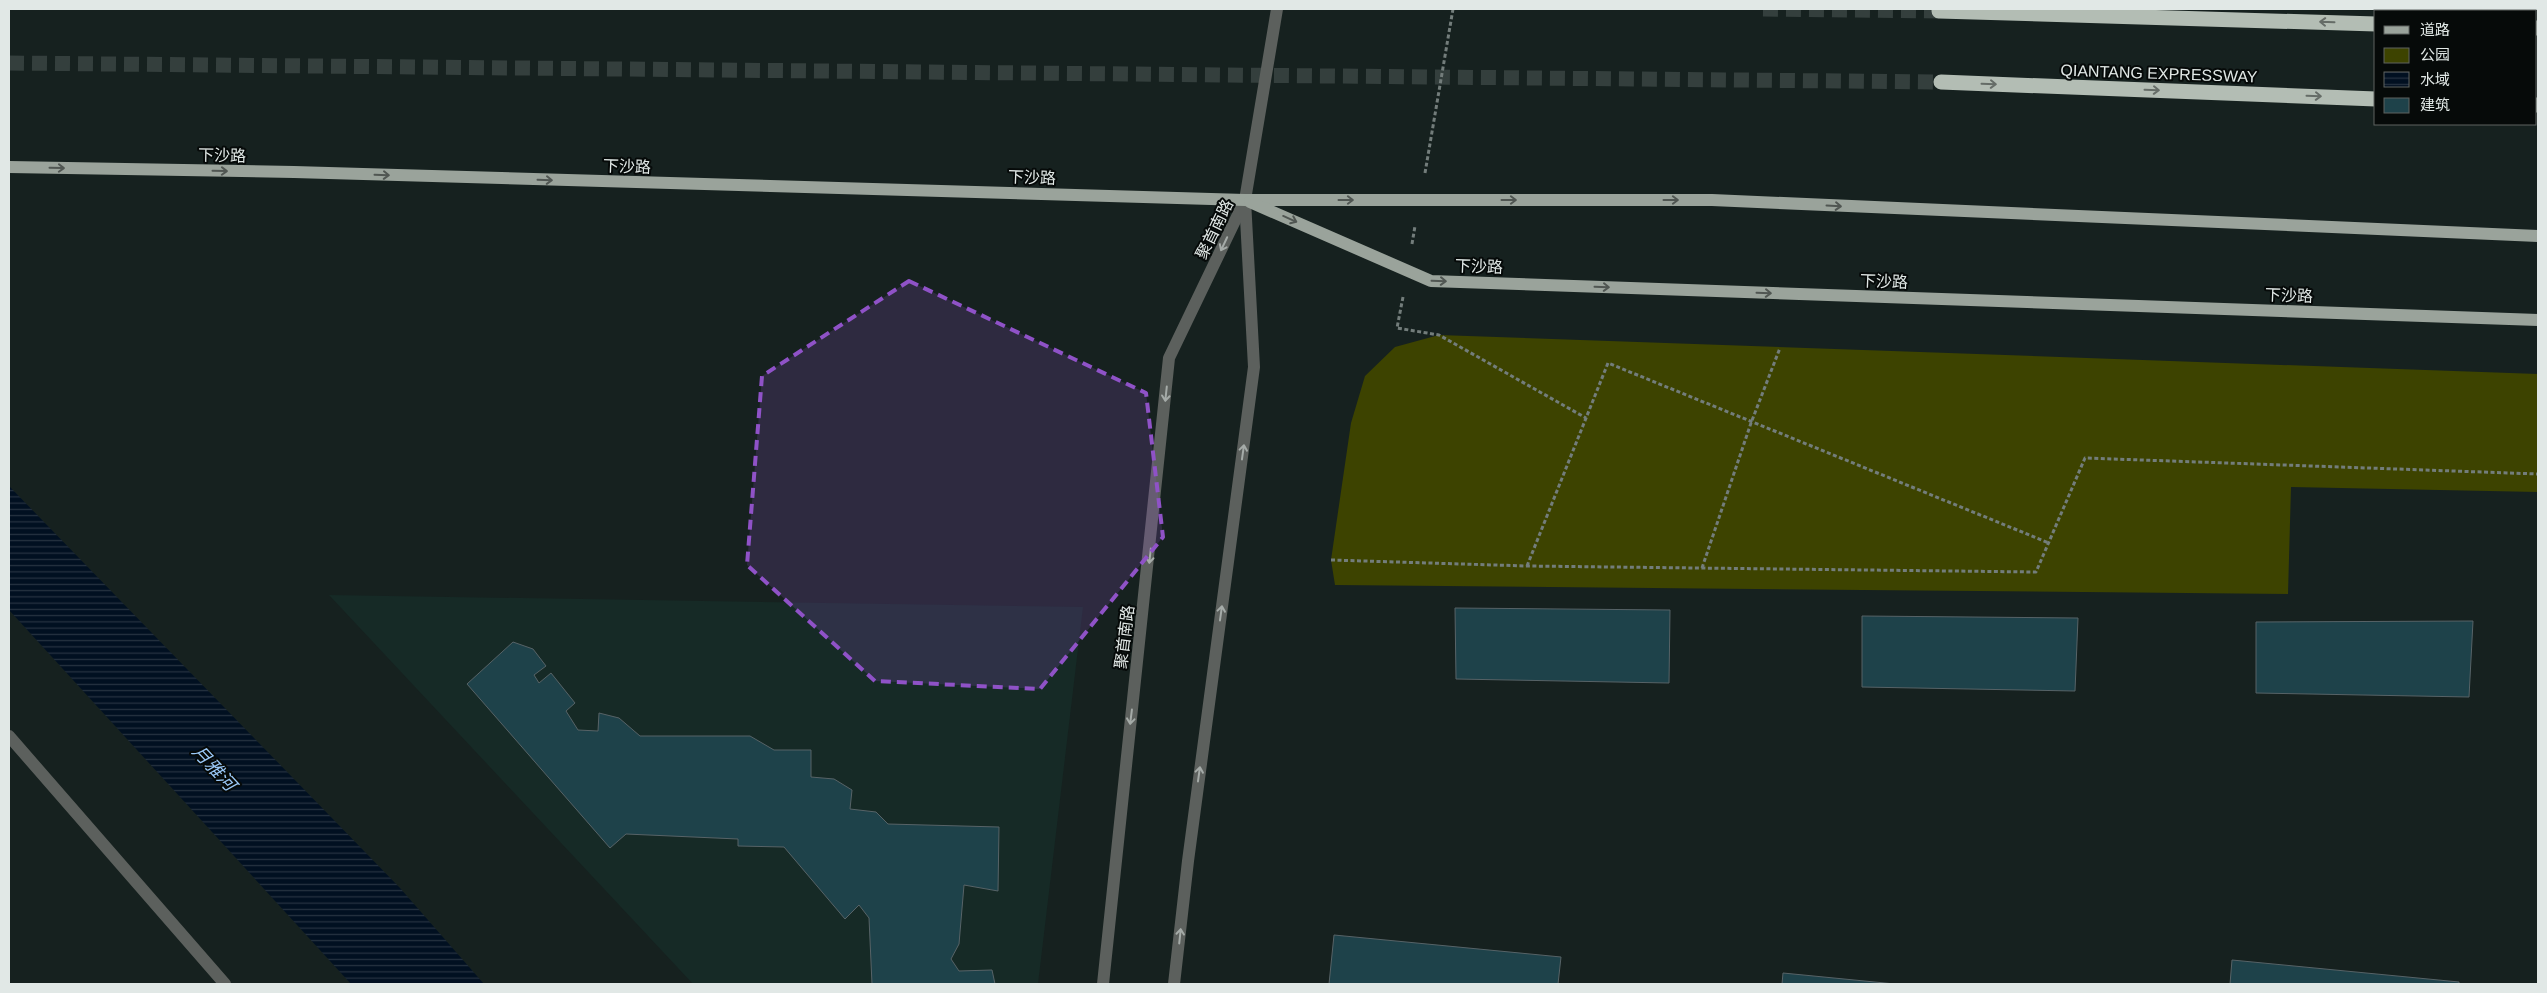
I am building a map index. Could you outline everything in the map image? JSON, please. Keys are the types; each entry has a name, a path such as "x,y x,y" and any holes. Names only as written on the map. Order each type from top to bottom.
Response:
{"highway":[{"path":"1939,11 2374,24"},
{"name":"QIANTANG EXPRESSWAY","path":"1941,82 2374,99"}],"main road":[{"name":"下沙路","path":"9,167 314,173 1245,200 1712,200 2538,236"},
{"name":"下沙路","path":"1245,200 1430,281 2538,320"}],"street":[{"path":"1245,200 1277,9"},
{"name":"聚首南路","path":"1102,984 1169,358 1245,200"},
{"name":"聚首南路","path":"1174,984 1188,861 1254,367 1245,200"},
{"path":"9,736 225,984"}],"path":[{"path":"1454,9 1397,328 1438,335 1586,418"},
{"path":"1702,568 1751,423 1780,348"},
{"path":"1527,566 1608,363 1751,423 2049,543"},
{"path":"1331,560 1527,566 2036,572 2085,458 2538,474"}],"highlighted area":[{"path":"909,281 1146,393 1163,537 1040,689 875,681 747,565 762,376"}],"shaded area":[{"path":"329,595 1083,607 1038,984 693,984"}],"green space":[{"path":"1439,335 2538,374 2538,492 2291,487 2288,594 1335,585 1331,560 1351,423 1365,376 1395,347"}],"water":[{"name":"月雅河","path":"9,486 400,888 484,984 351,984 9,610"}],"building":[{"path":"1455,608 1670,610 1669,683 1456,679"},
{"path":"1862,616 2078,618 2075,691 1862,687"},
{"path":"2473,621 2469,697 2256,693 2256,622"},
{"path":"513,642 533,649 546,666 534,675 539,683 551,673 575,703 566,711 578,730 598,731 599,713 619,718 640,736 750,736 774,750 811,750 811,777 834,779 852,790 850,809 876,812 888,824 999,827 998,891 964,885 959,944 951,959 959,971 992,970 995,984 872,984 869,918 859,905 845,919 784,847 738,846 738,839 626,834 610,848 467,684"},
{"path":"1334,935 1561,957 1558,984 1329,984"},
{"path":"2232,960 2459,982 2459,984 2230,984"},
{"path":"1783,973 1895,984 1782,984"}],"tunnel":[{"path":"1763,9 1939,11"},
{"path":"9,63 1941,82"}]}
